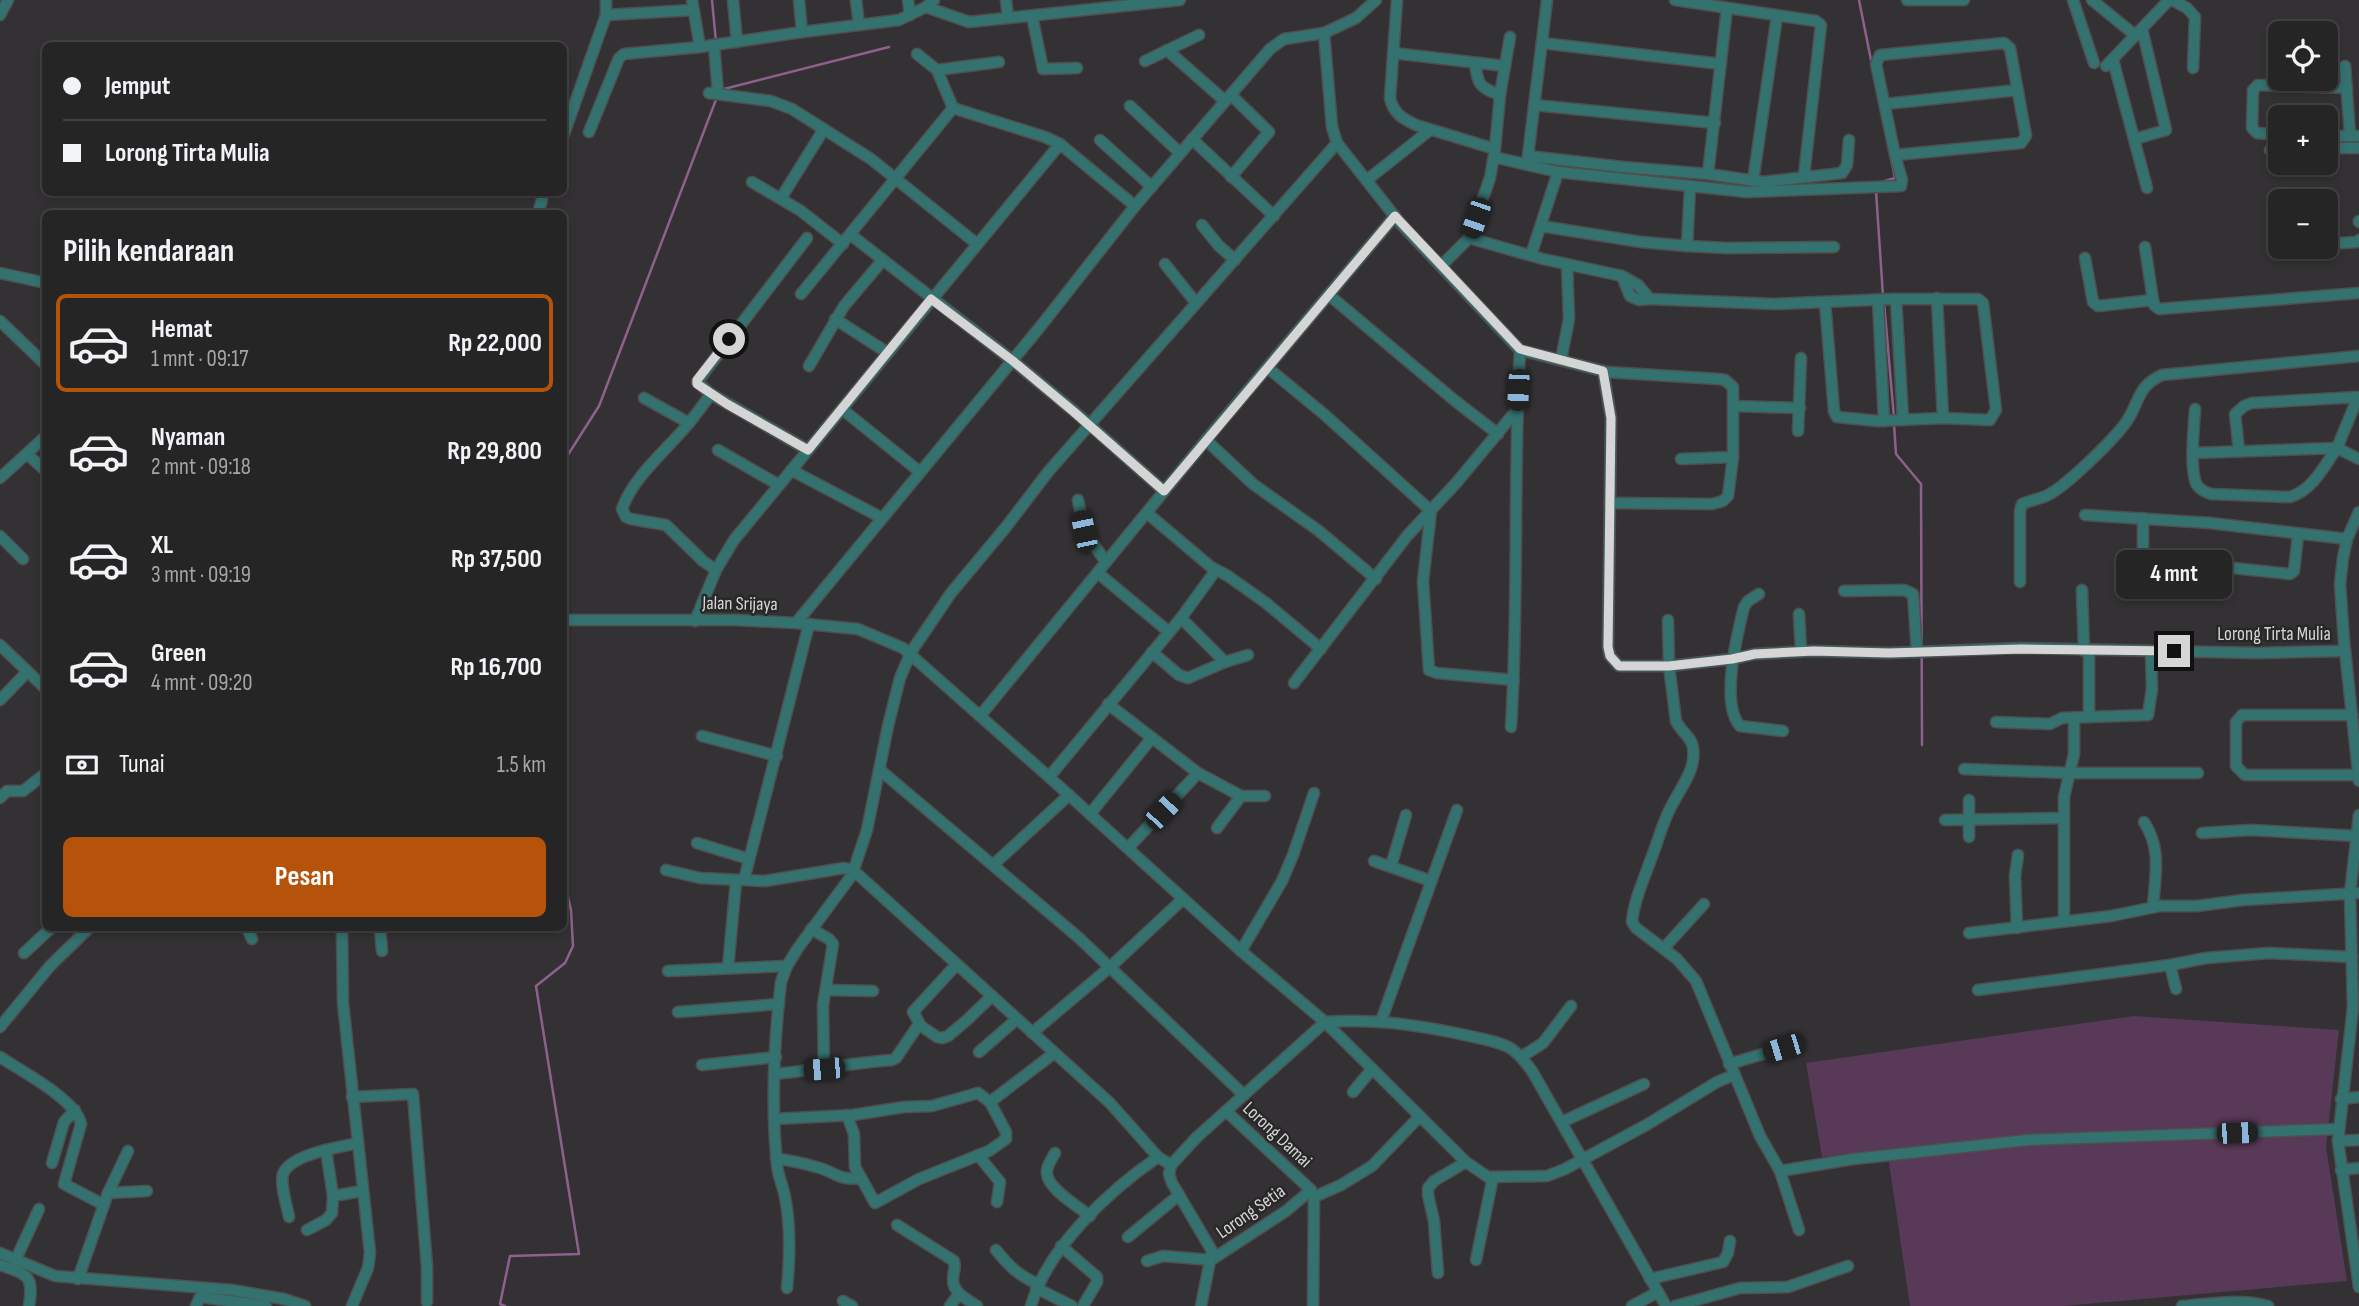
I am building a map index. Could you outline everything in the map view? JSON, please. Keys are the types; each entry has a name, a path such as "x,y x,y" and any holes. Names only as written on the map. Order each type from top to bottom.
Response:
{"street":[{"path":"0,15 8,0"},
{"path":"567,126 606,15 606,0"},
{"path":"733,0 737,42"},
{"path":"799,0 802,32"},
{"path":"856,0 859,26"},
{"path":"908,0 910,15"},
{"path":"589,132 621,55 899,20 926,7 934,0"},
{"path":"1006,0 1008,17"},
{"path":"796,623 1013,361 1135,206 1270,49 1284,39 1324,33 1356,18 1376,0"},
{"path":"1397,0 1390,99 1391,105 1406,120 1494,153 1529,161 1558,172 1747,192 1900,186 1903,183 1895,155 1876,64 1880,55 2004,43 2010,48 2026,136 2021,143 1895,155"},
{"path":"1529,161 1547,0"},
{"path":"1675,0 1816,21 1821,25 1804,176"},
{"path":"1907,0 1959,0"},
{"path":"2073,0 2094,63"},
{"path":"2092,0 2139,33 2166,130 2135,139"},
{"path":"2147,188 2135,139 2110,63 2170,0 2187,8 2195,17 2193,68"},
{"path":"926,7 969,22 1173,1"},
{"path":"606,15 692,5 699,47"},
{"path":"1708,174 1727,8"},
{"path":"1032,16 1042,69 1077,68"},
{"path":"1753,181 1777,16"},
{"path":"1324,33 1332,127 1337,143 1395,216 1520,349 1603,371 1725,380 1733,387 1730,492 1723,501 1712,505 1610,503"},
{"path":"1145,61 1199,35"},
{"path":"1441,266 1469,237 1490,178 1510,37"},
{"path":"1542,43 1721,64"},
{"path":"716,45 718,94 782,104 871,159 977,244"},
{"path":"1167,50 1269,132 1231,177"},
{"path":"1392,53 1505,66"},
{"path":"917,54 937,70 953,108 1060,144 1135,206"},
{"path":"937,70 999,62"},
{"path":"1475,63 1477,82 1485,89 1500,95"},
{"path":"2345,66 2355,135"},
{"path":"2268,134 2256,134 2252,128 2253,90 2258,85 2347,88"},
{"path":"1885,104 2018,90"},
{"path":"1534,105 1715,123"},
{"path":"1130,106 1180,153"},
{"path":"801,294 953,108"},
{"path":"781,198 824,129"},
{"path":"1367,180 1430,130"},
{"path":"1100,139 1152,187"},
{"path":"1192,139 1274,216"},
{"path":"1529,161 1708,174 1753,181 1842,173 1847,165 1849,140"},
{"path":"787,1288 789,1224 776,1158 774,1119 781,982 787,966 853,870 867,830 894,702 911,652 951,593 1088,424 1337,143"},
{"path":"695,621 716,570 734,540 1060,144"},
{"path":"2338,148 2359,148"},
{"path":"1531,255 1558,172"},
{"path":"752,182 801,211 843,244"},
{"path":"1687,246 1690,187"},
{"path":"980,716 1206,440 1395,216"},
{"path":"1202,225 1235,260"},
{"path":"1541,226 1641,242 1687,246 1835,247"},
{"path":"851,235 1013,361 1164,491"},
{"path":"1469,237 1531,255 1622,276 1638,285 1650,299 1775,304 1894,299 1973,298 1983,303 1996,410 1990,420 1944,418 1886,421 1840,418 1835,415 1825,302"},
{"path":"807,238 697,380 697,384 808,450"},
{"path":"2338,243 2359,240"},
{"path":"2146,247 2154,305 2160,309 2359,293"},
{"path":"2085,258 2093,302 2098,306 2153,300"},
{"path":"809,366 835,319 882,261"},
{"path":"1165,264 1196,303"},
{"path":"1562,360 1569,319 1567,264"},
{"path":"0,273 42,280"},
{"path":"1329,295 1498,434"},
{"path":"1937,298 1944,418"},
{"path":"1894,299 1902,420"},
{"path":"1879,300 1886,421"},
{"path":"835,319 888,353"},
{"path":"0,321 42,361"},
{"path":"1511,727 1520,349"},
{"path":"2020,582 2022,504 2047,496 2086,464 2125,424 2140,393 2150,381 2162,375 2359,356"},
{"path":"1798,431 1801,358"},
{"path":"1268,368 1325,415 1431,511"},
{"name":"Lorong Tirta Mulia","path":"1603,371 1611,418 1610,656 1619,666 1669,666 1755,654 1801,651 1951,652 2021,649 2259,653 2345,650"},
{"path":"711,394 627,496 622,513 631,519 666,526 716,570"},
{"path":"2195,409 2195,483 2202,491 2211,494 2290,497 2301,494 2308,488 2337,448 2359,397 2252,402 2235,414 2239,450"},
{"path":"644,398 689,423"},
{"path":"1733,406 1800,408"},
{"path":"842,409 920,472"},
{"path":"1294,683 1407,536 1517,411"},
{"path":"0,478 42,440"},
{"path":"1206,440 1253,484 1319,531 1376,579"},
{"path":"2193,453 2337,448 2359,459"},
{"path":"718,450 779,485"},
{"path":"27,454 42,467"},
{"path":"1681,458 1733,457"},
{"path":"791,470 882,518"},
{"path":"1078,500 1084,531 1107,562"},
{"path":"1431,511 1423,581 1429,670 1514,680"},
{"path":"2359,512 2347,539 2340,584 2359,781"},
{"path":"1147,513 1216,570 1266,603 1321,649"},
{"path":"2085,515 2210,523 2347,539"},
{"path":"2143,518 2143,554 2146,559 2290,574 2294,570 2298,535"},
{"path":"0,536 23,559"},
{"path":"1049,777 1181,618 1216,570"},
{"path":"1098,573 1169,632"},
{"path":"1844,592 1904,590 1913,594 1922,652"},
{"path":"2082,590 2089,717"},
{"path":"1759,594 1744,607 1732,659 1732,712 1736,721 1745,727 1783,731"},
{"path":"1799,614 1801,651"},
{"path":"1181,618 1225,662"},
{"name":"Jalan Srijaya","path":"567,620 810,624 858,629 911,652 1183,900 1325,1022 1466,1162 1493,1177"},
{"path":"1668,620 1669,666 1676,721 1679,729 1692,741 1693,760 1689,776 1677,792 1666,816 1637,899 1632,922 1677,959 1696,981 1760,1136 1780,1171 1799,1230"},
{"path":"728,968 740,880 749,859 810,624"},
{"path":"0,645 42,685"},
{"path":"1996,722 2050,724 2059,719 2148,715 2152,689 2151,651"},
{"path":"1152,652 1179,675 1188,678 1248,655"},
{"path":"0,700 27,672"},
{"path":"1108,704 1198,773 1241,796 1265,796"},
{"path":"2351,715 2242,715 2236,722 2236,766 2245,775 2358,775"},
{"path":"2064,921 2064,797 2074,754 2074,718"},
{"path":"702,736 776,756"},
{"path":"1090,814 1151,739"},
{"path":"1964,769 2069,773 2198,773"},
{"path":"880,770 1079,937 1244,1095"},
{"path":"1128,848 1198,773"},
{"path":"0,798 7,791 23,791 42,776"},
{"path":"1241,951 1282,881 1314,793"},
{"path":"993,865 1069,794"},
{"path":"1217,828 1241,796"},
{"path":"1969,800 1969,837"},
{"path":"1381,1021 1457,810"},
{"path":"1391,866 1406,815"},
{"path":"1945,820 2063,818"},
{"path":"2359,818 2351,957 2356,1007 2354,1051 2341,1099 2337,1142 2359,1287"},
{"path":"2144,822 2154,839 2156,859 2153,907"},
{"path":"2202,833 2251,830 2357,836"},
{"path":"697,843 749,859"},
{"path":"2017,928 2015,876 2018,855"},
{"path":"1374,861 1430,881"},
{"path":"666,870 701,878 765,881 844,868 853,870 1110,1103 1158,1157 1171,1165"},
{"path":"1969,933 2111,916 2153,907 2354,893"},
{"path":"1032,1033 1109,968 1183,900"},
{"path":"1664,948 1704,904"},
{"path":"811,929 834,944 823,1005 824,1069"},
{"path":"24,953 48,931"},
{"path":"0,1027 50,966 86,931"},
{"path":"342,931 343,1003 370,1262 352,1306"},
{"path":"380,931 382,951"},
{"path":"1978,990 2206,958 2256,954 2351,957"},
{"path":"957,965 916,1007 913,1012 919,1024 937,1037 948,1037 992,996"},
{"path":"2170,965 2176,989"},
{"path":"668,971 787,966"},
{"path":"827,990 873,991"},
{"path":"677,1012 779,1004"},
{"path":"1521,1057 1543,1043 1571,1006"},
{"path":"979,1052 1017,1019"},
{"path":"1201,1306 1212,1251 1179,1195 1169,1174 1171,1165 1226,1111 1325,1022 1354,1020 1381,1021 1459,1034 1513,1049 1532,1071 1666,1306"},
{"path":"775,1074 891,1060 919,1024"},
{"path":"1729,1063 1783,1048"},
{"path":"990,1102 1053,1054"},
{"path":"0,1057 66,1100 79,1115 80,1124 64,1184 104,1205"},
{"path":"702,1065 776,1057"},
{"path":"1353,1091 1372,1069"},
{"path":"1476,1260 1493,1177 1547,1176 1565,1169 1734,1074"},
{"path":"1562,1122 1644,1084"},
{"path":"774,1119 932,1106 978,1093 990,1102 1006,1132 1006,1139 978,1155 919,1179 874,1203 855,1167 854,1134 847,1115"},
{"path":"352,1097 413,1094 427,1267 427,1302"},
{"path":"2341,1099 2359,1097"},
{"path":"52,1163 64,1122 75,1110"},
{"name":"Lorong Damai","path":"1226,1111 1312,1194 1315,1209 1313,1306"},
{"name":"Lorong Setia","path":"1211,1260 1312,1194 1341,1185 1372,1166 1420,1116"},
{"path":"1780,1171 1853,1159 2028,1140 2338,1129"},
{"path":"2337,1142 2359,1139"},
{"path":"289,1217 282,1178 291,1163 326,1150 358,1143"},
{"path":"307,1230 326,1220 332,1213 333,1196 326,1150"},
{"path":"78,1279 108,1193 128,1151"},
{"path":"1055,1153 1046,1176 1051,1185 1090,1216"},
{"path":"978,1155 1000,1182 997,1202"},
{"path":"1031,1306 1037,1286 1061,1247 1114,1191 1158,1157"},
{"path":"776,1158 818,1167 840,1178 859,1178"},
{"path":"1438,1273 1434,1221 1428,1188 1434,1181 1466,1162"},
{"path":"2341,1170 2359,1168"},
{"path":"333,1196 362,1191"},
{"path":"108,1193 147,1192"},
{"path":"1128,1237 1179,1195"},
{"path":"16,1259 38,1209"},
{"path":"897,1225 954,1261 956,1265 953,1280 959,1294 977,1306"},
{"path":"1650,1279 1723,1262 1730,1241"},
{"path":"1061,1247 1097,1277 1097,1282 1083,1306"},
{"path":"996,1250 1020,1277 1072,1306"},
{"path":"0,1253 55,1276 199,1286 284,1299 305,1306"},
{"path":"1147,1261 1163,1256 1211,1260"},
{"path":"0,1265 16,1270 30,1280 32,1287 29,1306"},
{"path":"1675,1306 1740,1288 1788,1287 1848,1266"},
{"path":"1632,1306 1658,1292"},
{"path":"950,1306 959,1294"},
{"path":"196,1306 200,1297 266,1306"},
{"path":"2182,1306 2258,1303 2268,1306"}],"shaded area":[{"path":"2134,1016 2339,1030 2326,1147 2347,1281 2063,1306 1910,1306 1887,1149 1822,1157 1806,1063"}],"waterway":[{"path":"712,0 716,42"},
{"path":"1859,0 1872,65"},
{"path":"720,90 889,47"},
{"path":"567,456 599,406 717,97"},
{"path":"1875,184 1895,178 1890,154"},
{"path":"1876,191 1883,296"},
{"path":"1884,302 1894,418"},
{"path":"1894,424 1896,454 1921,484 1922,745"},
{"path":"505,1306 500,1304 510,1256 579,1254 536,986 565,963 573,946 567,893"}],"route":[{"path":"729,339 697,380 697,384 808,450 931,299 1013,361 1164,491 1395,216 1520,349 1603,371 1611,418 1608,647 1614,663 1619,666 1669,666 1755,654 1814,651 2174,651"}]}
